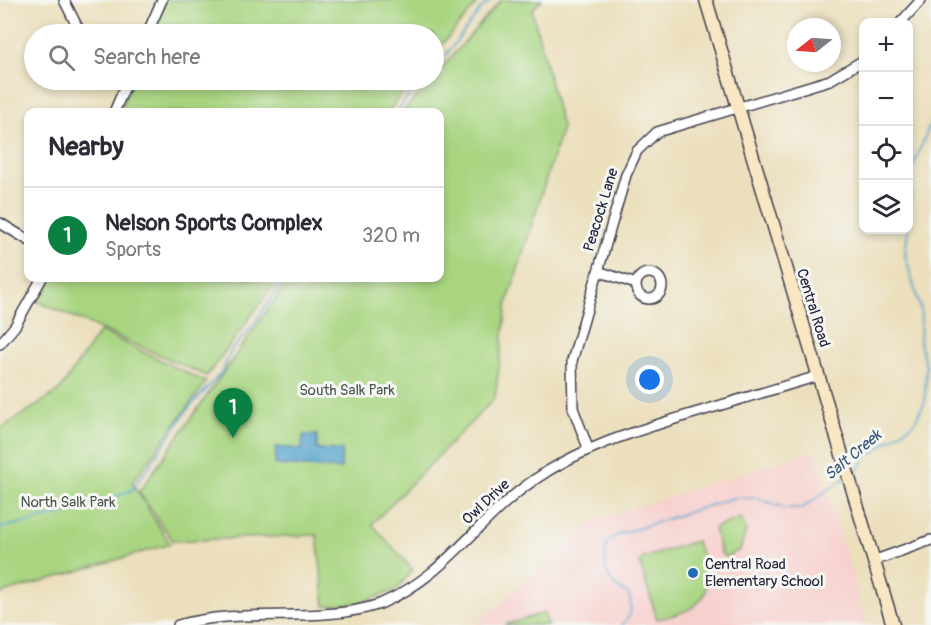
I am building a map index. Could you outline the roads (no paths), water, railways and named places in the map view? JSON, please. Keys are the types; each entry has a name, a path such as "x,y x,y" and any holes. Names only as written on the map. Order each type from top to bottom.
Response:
{"street":[{"path":"64,0 76,24"},
{"path":"151,24 162,0"},
{"name":"Central Road","path":"706,0 893,625"},
{"path":"905,18 921,0"},
{"name":"Peacock Lane","path":"588,448 573,408 570,375 572,361 626,175 644,143 657,132 830,80 859,63"},
{"path":"116,108 124,90"},
{"path":"0,223 24,238"},
{"path":"598,271 636,284"},
{"path":"0,344 30,302 40,282"},
{"name":"Owl Drive","path":"178,625 214,621 343,620 421,582 444,565 516,493 588,448 818,376"},
{"path":"873,561 931,540"}],"water":[{"path":"303,435 317,435 317,449 342,450 341,469 275,465 276,447 302,449"}],"waterway":[{"path":"444,58 481,9 491,0"},
{"path":"400,108 415,90"},
{"name":"Salt Creek","path":"909,180 931,122"},
{"name":"Salt Creek","path":"852,474 858,470 865,458 914,423 925,402 926,367 920,343 921,311 905,255 908,234"},
{"path":"0,528 94,507 133,489 188,409 221,373 232,349 250,329 282,282"},
{"name":"Salt Creek","path":"622,625 630,611 629,595 614,585 607,574 605,560 607,542 617,535 733,498 757,498 784,508 802,508 844,479"}],"place":[{"name":"Nelson Sports Complex","path":"233,438"},
{"name":"Central Road Elementary School","path":"693,573"}],"park label":[{"name":"South Salk Park","path":"347,390"},
{"name":"North Salk Park","path":"68,502"}]}
